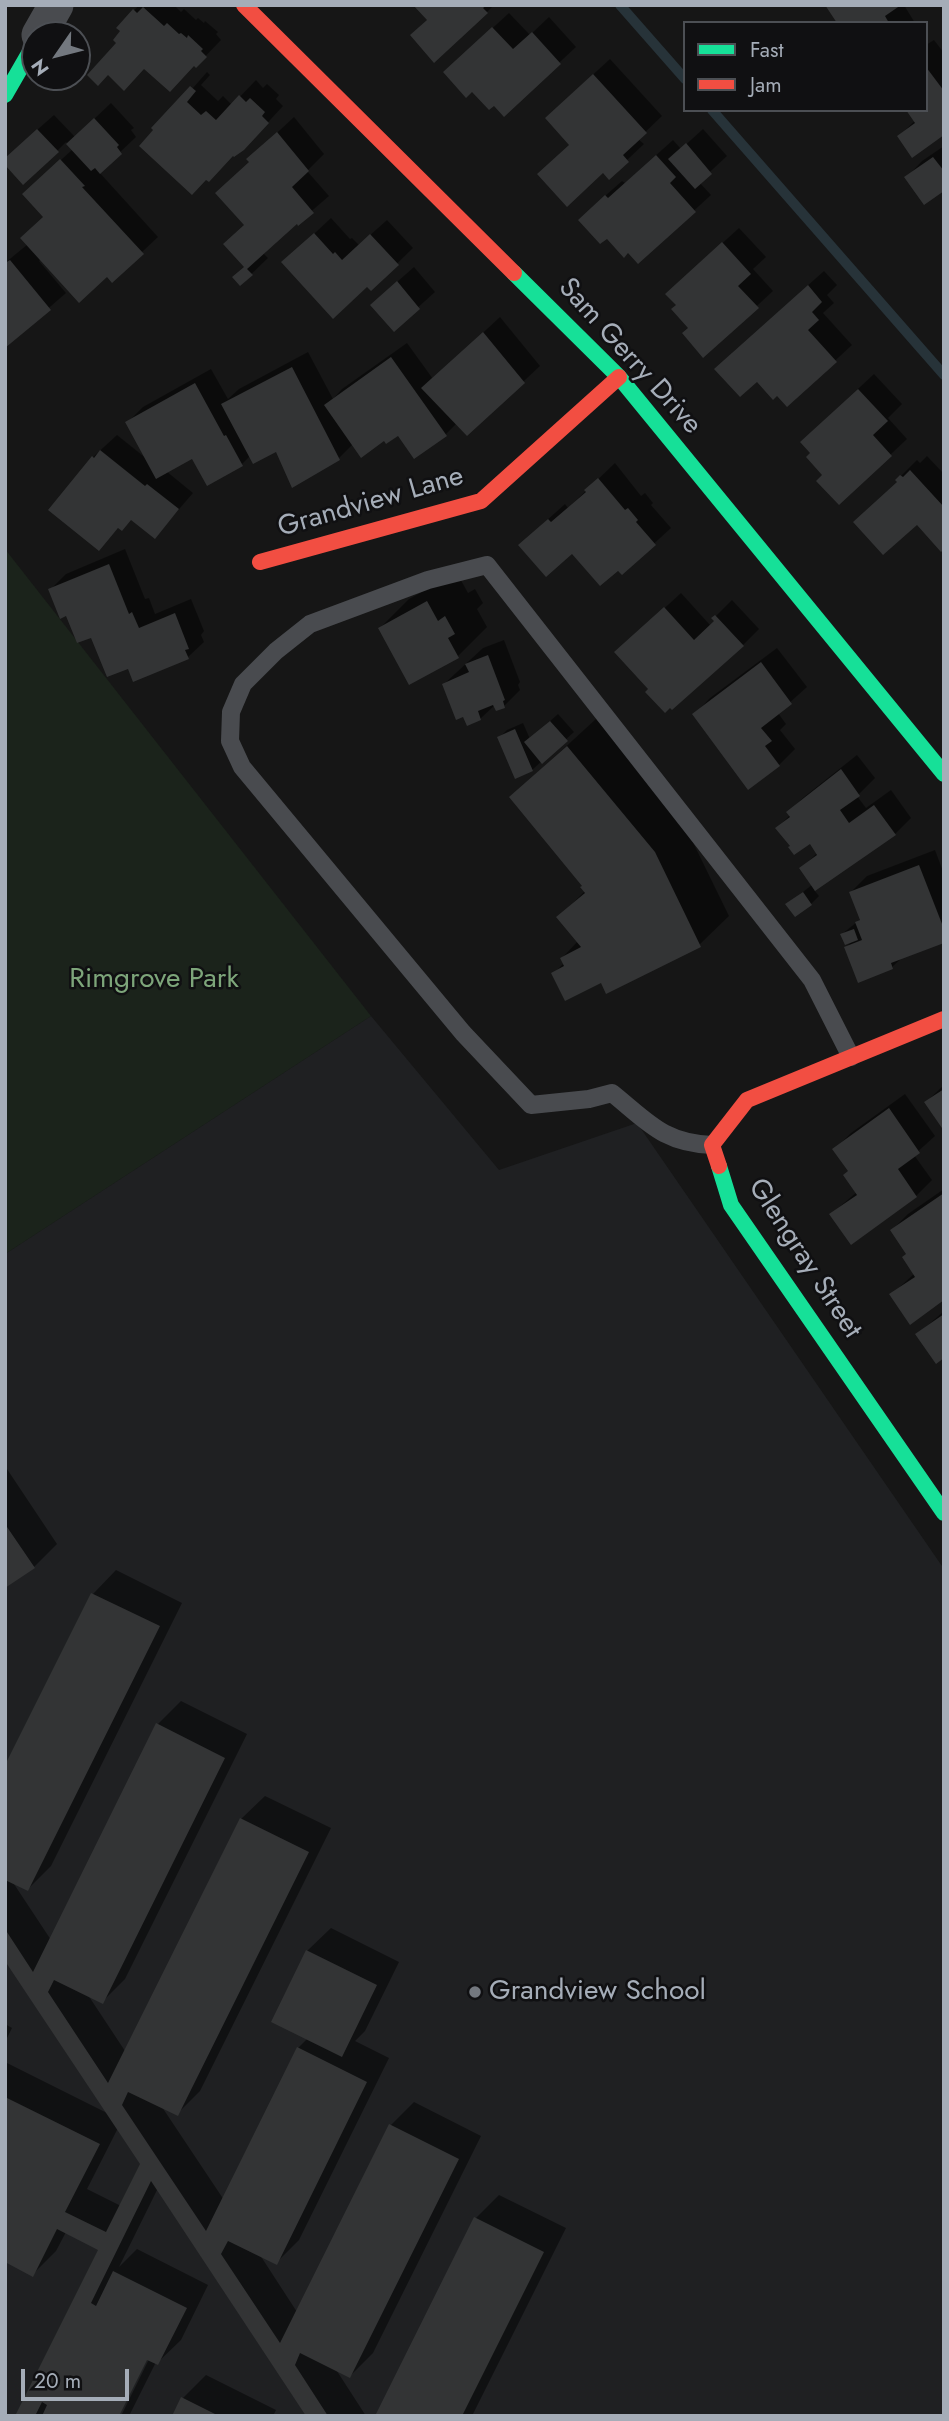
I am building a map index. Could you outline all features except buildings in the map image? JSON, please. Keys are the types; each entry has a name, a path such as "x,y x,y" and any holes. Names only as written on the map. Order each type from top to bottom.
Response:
{"street":[{"path":"47,21 56,5"},
{"name":"Sam Gerry Drive","path":"244,5 619,377 944,774"},
{"path":"5,95 21,67"},
{"name":"Grandview Lane","path":"260,562 481,502 619,377"},
{"path":"712,1145 747,1100 944,1019"},
{"name":"Glengray Street","path":"712,1145 731,1205 944,1513"}],"lane":[{"path":"712,1145 688,1144 662,1134 612,1093 589,1099 531,1105 463,1033 242,767 230,741 232,712 243,684 276,651 310,624 428,580 487,565 812,980 851,1057"}],"shaded area":[{"name":"Grandview School","path":"371,1016 499,1170 637,1123 944,1569 944,2416 5,2416 5,1254"}],"green space":[{"name":"Rimgrove Park","path":"5,549 371,1016 5,1254"}],"waterway":[{"path":"620,5 683,77"},
{"path":"714,112 944,375"}],"traffic: fast":[{"path":"5,95 21,67"},
{"path":"514,273 619,377 944,774"},
{"path":"719,1166 731,1205 944,1513"}],"traffic: jam":[{"path":"244,5 514,273"},
{"path":"260,562 481,501 619,377"},
{"path":"719,1166 712,1145 747,1100 944,1019"}],"place":[{"name":"Grandview School","path":"475,1992"}]}
